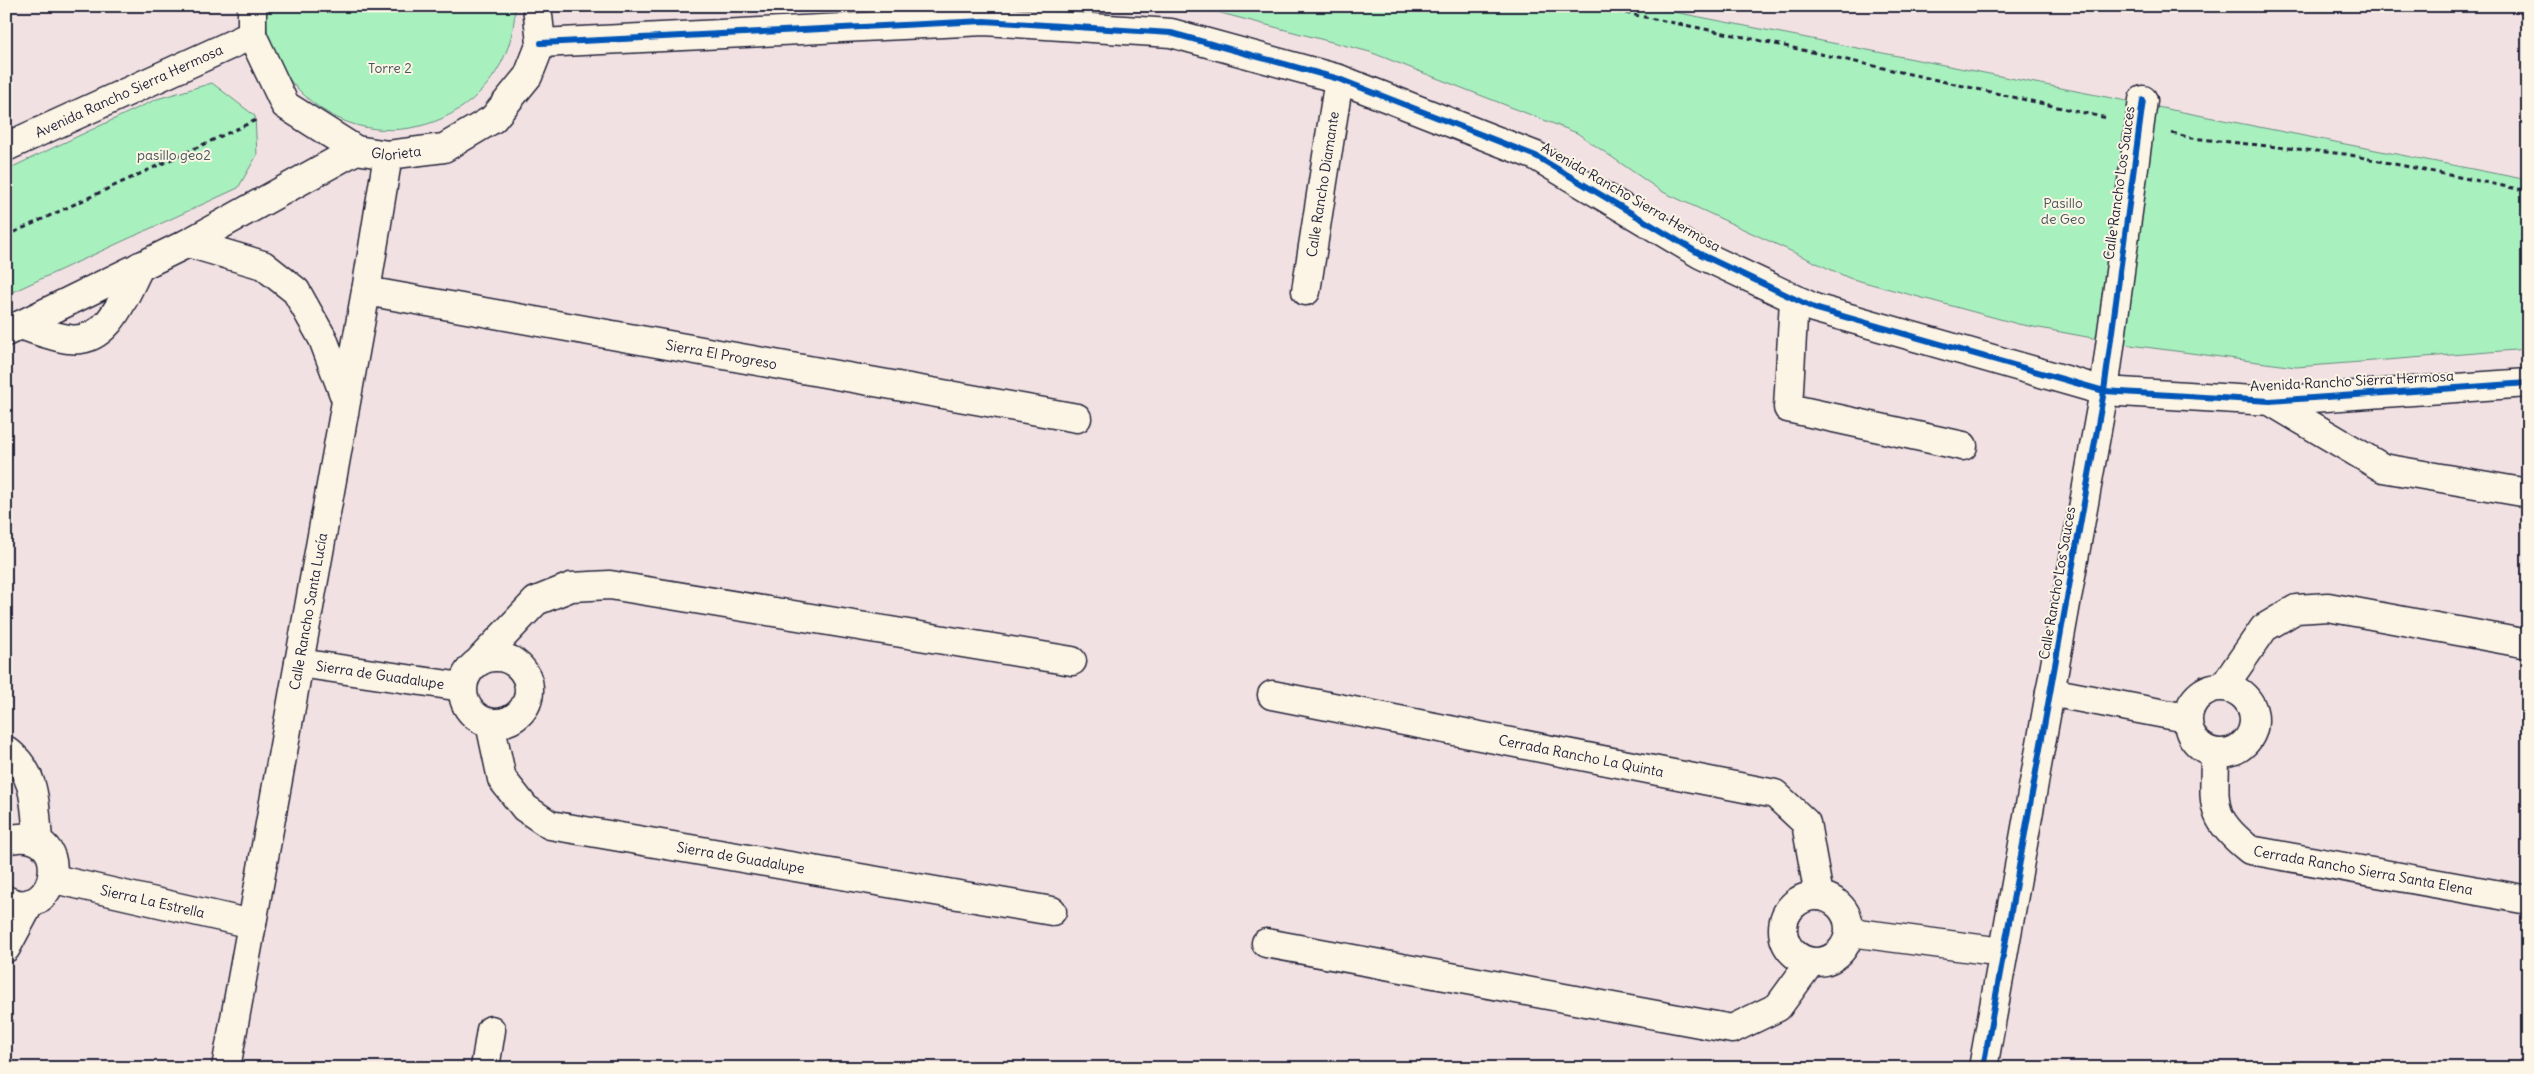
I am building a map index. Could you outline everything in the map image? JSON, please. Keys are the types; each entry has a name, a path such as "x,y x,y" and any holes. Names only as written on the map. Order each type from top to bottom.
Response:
{"street":[{"path":"252,6 252,36 285,105"},
{"name":"Glorieta","path":"285,105 356,150 388,156 444,148 493,120 528,76 541,43 537,6"},
{"name":"Avenida Rancho Sierra Hermosa","path":"541,43 984,21 1171,34 1339,79 1536,156 1700,254 1814,308 2104,391 2270,400 2528,383"},
{"name":"Avenida Rancho Sierra Hermosa","path":"6,147 252,36"},
{"name":"Calle Rancho Diamante","path":"1306,291 1339,79"},
{"name":"Calle Rancho Los Sauces","path":"1983,1068 2104,391 2141,112"},
{"path":"10,331 188,243 356,150"},
{"name":"Calle Rancho Santa Lucía","path":"226,1068 366,291 388,156"},
{"path":"188,243 264,265 296,291 323,339 346,400"},
{"path":"10,331 70,340 95,335 112,318 140,266"},
{"name":"Sierra El Progreso","path":"366,291 1077,418"},
{"path":"1794,299 1788,408 1963,446"},
{"name":"Avenida Rancho Sierra Hermosa","path":"2270,400 2383,468 2528,493"},
{"name":"Sierra de Guadalupe","path":"1052,911 550,825 525,808 502,780 490,723 475,716 465,704 462,687 465,676 472,666 481,659 536,601 572,587 610,585 1072,661"},
{"path":"2224,686 2264,628 2296,609 2328,607 2528,644"},
{"path":"481,659 497,656 512,660 524,670 529,686 528,701 520,714 506,722 490,723"},
{"name":"Sierra de Guadalupe","path":"299,663 462,687"},
{"path":"2224,686 2238,691 2249,701 2254,722 2249,738 2239,748 2230,753 2215,753 2198,745 2188,730 2186,718 2192,701 2206,689 2224,686"},
{"path":"2050,692 2186,718"},
{"name":"Cerrada Rancho La Quinta","path":"1272,695 1775,794 1806,823 1819,896"},
{"path":"6,750 19,760 34,789 38,841"},
{"name":"Cerrada Rancho Sierra Santa Elena","path":"2215,753 2215,810 2229,833 2250,850 2528,900"},
{"path":"6,840 22,836 38,841 52,857 54,879 45,894 18,901 6,948"},
{"name":"Sierra La Estrella","path":"54,879 252,924"},
{"path":"1819,896 1836,902 1847,915 1850,932 1843,949 1829,961 1810,963 1792,954 1782,935 1785,915 1800,900 1819,896"},
{"path":"1850,932 2003,952"},
{"path":"1266,943 1732,1030 1778,1007 1810,963"},
{"path":"485,1068 491,1030"}],"path":[{"path":"1590,6 1744,37 2085,113 2141,112 2191,138 2346,154 2528,191"},
{"path":"6,236 285,105"}],"green space":[{"name":"Torre 2","path":"264,6 515,6 509,46 492,79 466,104 435,121 400,129 364,127 329,114 298,89 284,73 273,53 268,36"},
{"name":"Pasillo de Geo","path":"1194,6 1644,6 2528,180 2528,349 2296,367 2130,345 2018,324 1849,278 1661,191 1577,133 1370,52"},
{"name":"pasillo geo2","path":"212,83 255,116 257,155 238,188 6,295 6,170 157,99"}],"cycle path":[{"path":"541,43 984,21 1171,33 1339,79 1536,156 1700,254 1814,308 2104,391 2270,401 2528,383"},
{"path":"1983,1068 2104,391 2143,100"}]}
